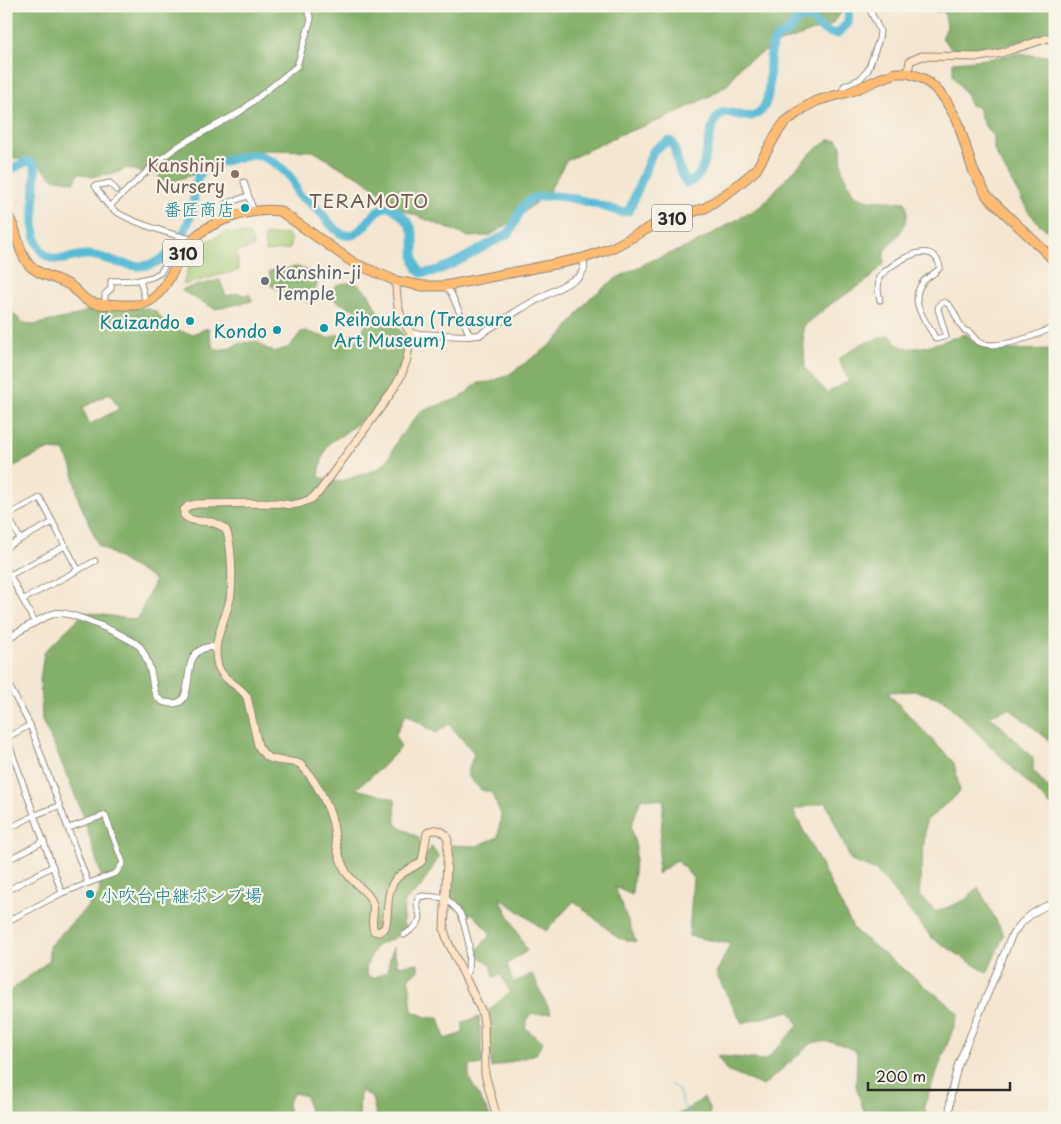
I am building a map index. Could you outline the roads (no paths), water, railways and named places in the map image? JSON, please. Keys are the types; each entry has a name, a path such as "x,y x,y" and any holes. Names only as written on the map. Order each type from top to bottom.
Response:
{"highway":[{"name":"310","path":"146,303 156,296 165,284 189,238 230,218 269,209 280,211 348,260 396,281 423,286 445,286 584,258 612,248 660,222 705,208 734,189 756,170 785,122 816,101 852,91 882,78 908,73"},
{"path":"908,73 922,78 945,99 958,122 973,170 987,196 1055,261"},
{"path":"6,215 12,221 18,243 30,266 71,286 90,302 106,304 146,303"}],"main road":[{"path":"908,73 910,61 922,56 980,57 1001,53 1055,36"},
{"path":"396,281 396,294 402,317 411,333 407,359 401,376 393,390 319,492 311,499 291,504 196,504 188,506 184,510 184,515 190,520 215,522 222,526 229,536 230,599 216,648 221,673 244,691 261,751 273,760 300,764 314,782 329,814 336,849 342,865 372,903 372,925 374,930 379,932 385,928 388,899 394,881 422,861 424,839 427,833 432,830 441,831 447,836 444,930 482,1012 485,1074 497,1118"}],"street":[{"path":"112,208 112,204 158,161 180,145 240,112 297,66 311,19 306,6"},
{"path":"841,94 844,86 860,79 868,70 879,39 880,31 868,6"},
{"path":"244,182 254,212"},
{"path":"106,304 105,294 111,290 111,281 140,280 160,273 175,252 189,238 137,221 112,208 95,186 110,184 116,190"},
{"path":"230,218 225,204 248,196"},
{"path":"880,300 878,277 887,268 909,255 931,253 935,255 940,267 938,271 931,274 920,286 916,300 917,308 936,339 946,336 938,309 939,305 944,302 948,303 964,330 971,333 974,340 986,345 1006,343 1043,332 1055,326"},
{"path":"411,333 470,336 485,333 517,311 579,277 583,272 584,258"},
{"path":"140,280 146,303"},
{"path":"445,286 451,293 470,336"},
{"path":"20,539 7,513 40,498 78,570"},
{"path":"6,547 53,522"},
{"path":"10,575 65,546"},
{"path":"24,599 95,561"},
{"path":"6,568 35,623"},
{"path":"6,639 56,613 70,614 128,638 141,648 151,673 156,695 167,704 178,702 185,696 188,690 189,664 196,654 206,647 216,648"},
{"path":"6,622 13,635"},
{"path":"6,680 30,725 88,884"},
{"path":"30,725 6,737 62,893"},
{"path":"6,812 9,828 59,806"},
{"path":"6,922 62,893 116,874 122,863 105,816 69,828"},
{"path":"6,861 44,841"},
{"path":"6,891 53,866"},
{"path":"404,935 419,922 420,917 416,905 419,897 446,898 460,913 469,944 468,972 464,975"},
{"path":"949,1118 951,1093 958,1065 1012,935 1033,912 1055,903"}],"waterway":[{"path":"6,172 27,161 35,166 35,233 38,245 45,254 55,259 84,255 95,256 127,265 140,266 161,260 169,254 182,237 193,206 196,182 203,170 238,157 249,155 261,156 283,169 292,180 299,195 313,205 335,229 344,235 352,235 359,231 383,207 395,209 409,224 412,231 417,267 421,273 431,272 453,264 506,235 510,232 524,205 536,198 559,196 573,198 621,212 629,211 653,151 669,141 672,142 679,168 687,183 695,179 701,171 705,160 717,117 724,112 751,116 759,112 765,105 768,96 771,51 774,41 805,16 825,31 837,34 848,23 849,6"},
{"path":"670,1084 678,1089 690,1118"}],"place":[{"name":"Kanshinji Nursery","path":"235,174"},
{"name":"番匠商店","path":"245,208"},
{"name":"Kanshin-ji Temple","path":"265,281"},
{"name":"Kaizando","path":"190,321"},
{"name":"Reihoukan (Treasure Art Museum)","path":"324,328"},
{"name":"Kondo","path":"277,330"},
{"name":"小吹台中継ポンプ場","path":"90,894"}],"district":[{"name":"TERAMOTO","path":"369,200"}]}
